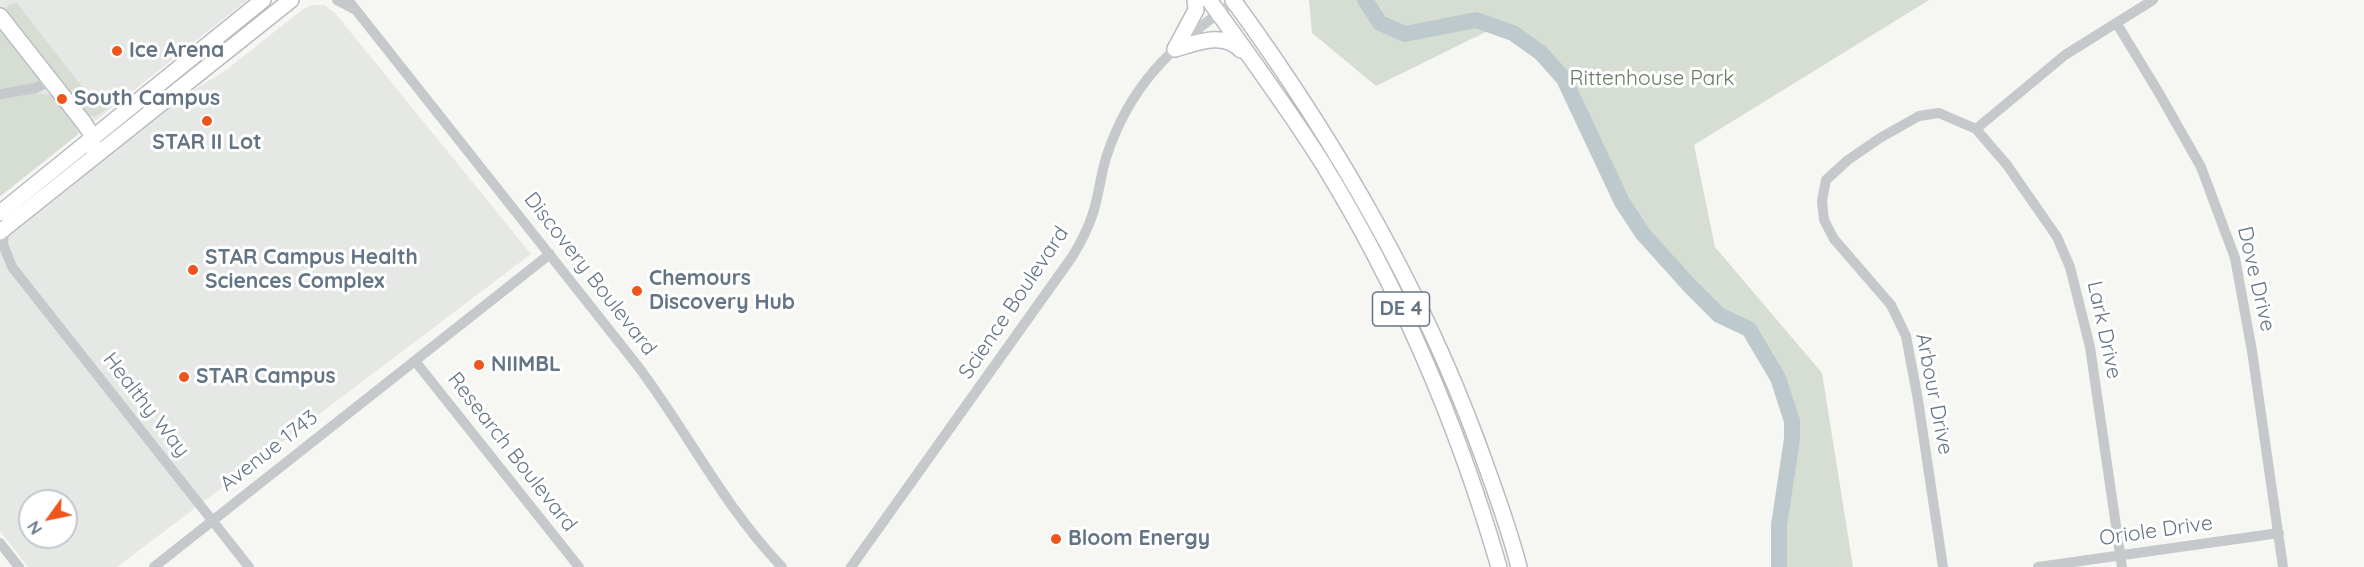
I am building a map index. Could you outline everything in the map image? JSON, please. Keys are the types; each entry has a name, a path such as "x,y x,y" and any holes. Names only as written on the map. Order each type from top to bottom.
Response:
{"main road":[{"path":"0,213 263,0"},
{"path":"2,231 291,0"},
{"path":"1175,49 1196,10 1196,0"},
{"name":"DE 4","path":"1209,0 1323,164 1376,260 1440,395 1457,439 1499,567"},
{"name":"DE 4","path":"1233,1 1329,140 1395,255 1439,347 1468,417 1519,567"},
{"path":"0,16 93,137 92,159"},
{"path":"1175,49 1211,39 1222,39 1236,44 1261,72"}],"street":[{"name":"Discovery Boulevard","path":"337,0 356,5"},
{"name":"Discovery Boulevard","path":"348,0 356,5 654,387 743,523 783,567"},
{"path":"1976,129 2065,55 2153,0"},
{"name":"Science Boulevard","path":"851,567 1072,257 1092,216 1105,161 1122,114 1146,79 1175,49 1233,1"},
{"name":"Dove Drive","path":"2117,24 2201,168 2235,258 2252,351 2283,567"},
{"path":"0,94 36,88 51,80"},
{"name":"Arbour Drive","path":"1943,567 1906,336 1891,305 1834,239 1824,220 1822,201 1826,180 1848,160 1880,138 1919,116 1939,113 1976,129"},
{"name":"Lark Drive","path":"1976,129 2007,165 2036,206 2057,237 2070,267 2090,347 2122,567"},
{"name":"Healthy Way","path":"2,231 3,244 12,267"},
{"name":"Avenue 1743","path":"154,567 550,254"},
{"name":"Healthy Way","path":"0,258 12,267 249,567"},
{"name":"Research Boulevard","path":"415,361 579,567"},
{"name":"Oriole Drive","path":"2038,567 2279,533"},
{"path":"0,543 19,567"}],"shaded area":[{"name":"South Campus","path":"0,0 247,0 0,197"},
{"name":"STAR Campus","path":"312,5 324,5 335,13 531,254 117,567 28,567 0,531 0,244 190,92 225,71 303,9"}],"green space":[{"name":"Rittenhouse Park","path":"1309,0 1929,0 1694,145 1715,247 1822,373 1853,567 1779,567 1779,525 1792,439 1792,421 1778,378 1749,330 1719,315 1643,234 1622,202 1564,79 1554,66 1527,43 1498,26 1376,86 1312,33"},
{"path":"16,2 97,106 105,101 110,107 95,117 89,115 85,118 7,17 7,6"},
{"path":"0,21 39,75 39,80 34,84 0,89"},
{"path":"31,93 55,95 79,123 76,126 78,134 0,196 0,97"}],"waterway":[{"path":"1365,0 1380,23 1405,34 1476,20 1513,33 1541,53 1564,79 1622,202 1643,234 1719,315 1749,329 1778,378 1792,421 1792,439 1779,525 1779,567"}],"place":[{"name":"Ice Arena","path":"117,51"},
{"name":"South Campus","path":"62,99"},
{"name":"STAR II Lot","path":"207,121"},
{"name":"STAR Campus Health Sciences Complex","path":"193,270"},
{"name":"Chemours Discovery Hub","path":"637,291"},
{"name":"NIIMBL","path":"479,365"},
{"name":"STAR Campus","path":"184,377"},
{"name":"Bloom Energy","path":"1056,539"}]}
